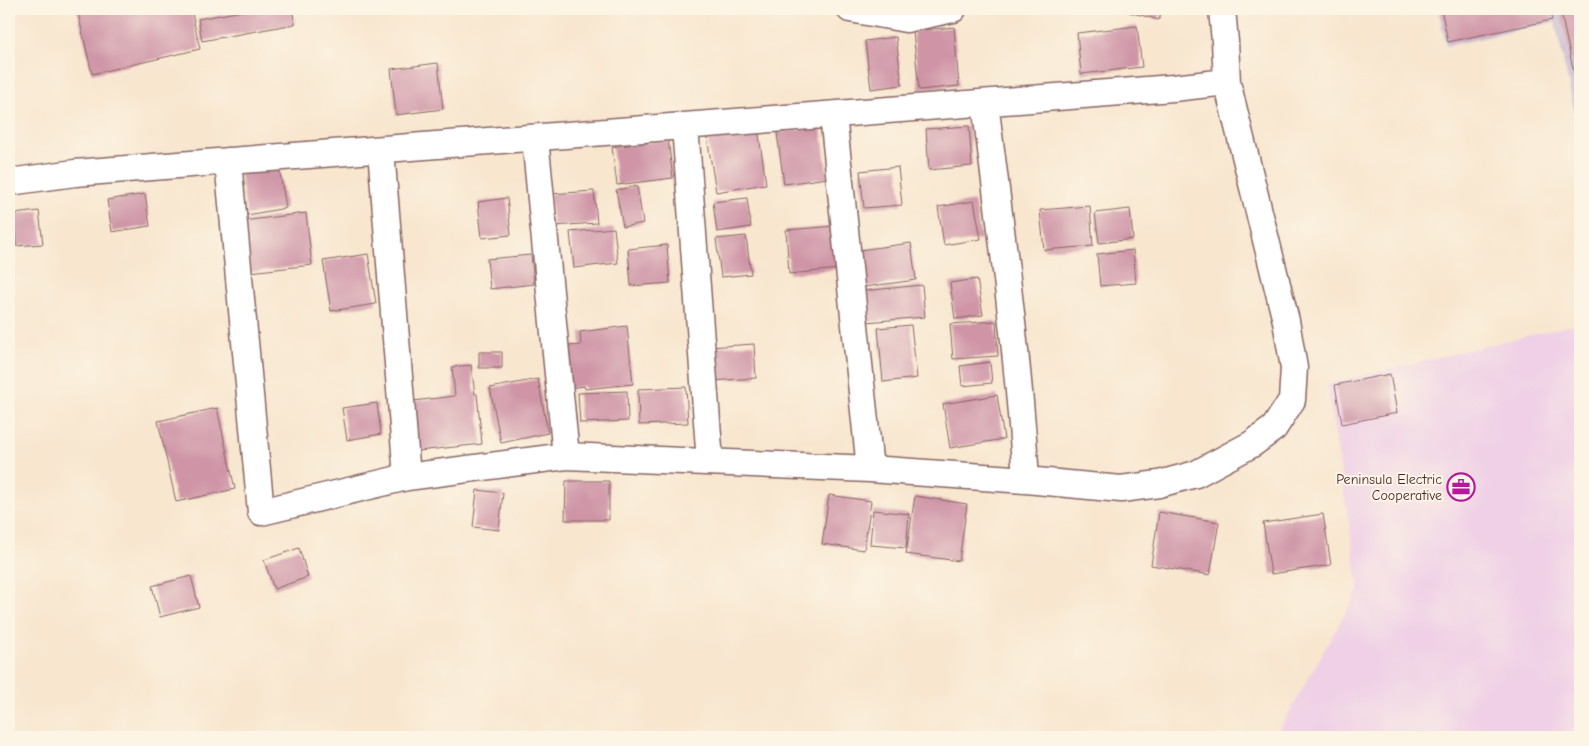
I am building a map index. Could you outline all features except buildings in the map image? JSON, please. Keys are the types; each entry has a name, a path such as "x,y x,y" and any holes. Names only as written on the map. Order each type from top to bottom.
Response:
{"street":[{"path":"850,9 906,19 953,9"},
{"path":"228,161 260,512 407,478 566,456 870,469 1121,489 1159,484 1196,474 1252,444 1274,428 1292,400 1294,368 1286,321 1227,82 1226,42 1222,9"},
{"path":"9,182 74,173 833,115 1227,82"},
{"path":"985,103 1008,283 1026,480"},
{"path":"833,115 870,469"},
{"path":"685,126 710,462"},
{"path":"535,138 566,456"},
{"path":"381,150 407,478"}],"shaded area":[{"path":"1438,9 1580,9 1580,137 1555,22 1446,46"},
{"name":"Peninsula Electric Cooperative","path":"1580,323 1580,737 1275,737 1359,589 1327,384"}],"place":[{"name":"Peninsula Electric Cooperative","path":"1461,487"}]}
